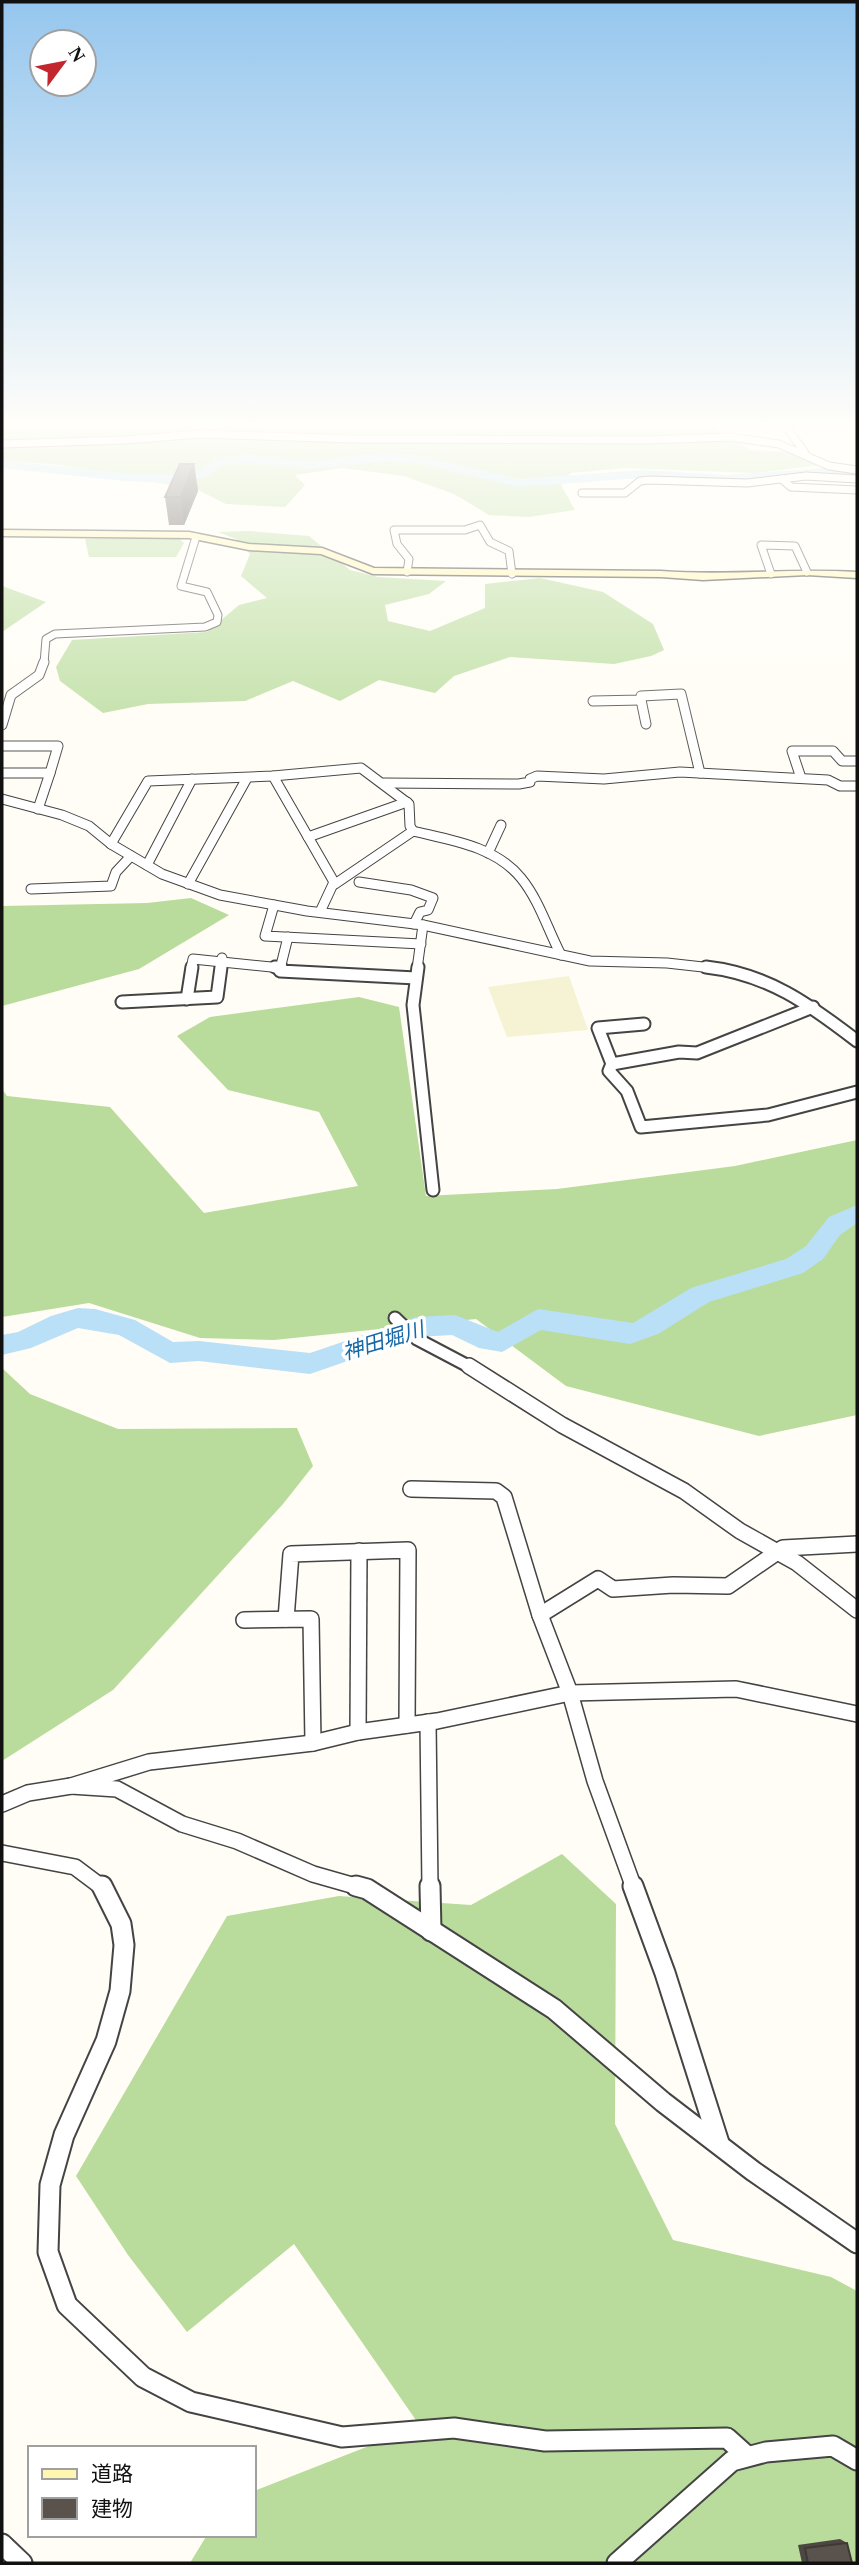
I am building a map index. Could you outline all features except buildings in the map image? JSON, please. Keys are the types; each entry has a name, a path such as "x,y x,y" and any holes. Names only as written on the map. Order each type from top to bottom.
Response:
{"street":[{"path":"2,725 10,695 37,680 43,672 46,639 55,634 205,627 217,622 218,615 206,592 181,586 193,548"},
{"path":"262,548 322,551 373,571 661,574 702,577 807,572 857,577"},
{"path":"400,548 409,559 407,572"},
{"path":"500,548 509,551 512,574"},
{"path":"762,548 771,574"},
{"path":"796,548 807,572"},
{"path":"646,724 641,696 681,694 700,773"},
{"path":"593,701 641,700"},
{"path":"2,746 58,746 38,809"},
{"path":"801,778 792,751 833,751 842,761 857,761"},
{"path":"111,844 148,781 247,778 361,768 410,804 410,826 413,831 488,853 521,878 561,955"},
{"path":"384,783 519,784 530,782 530,779 537,776 604,779 680,772 828,780 840,786 857,786"},
{"path":"2,774 50,773"},
{"path":"273,776 335,884"},
{"path":"188,884 247,778"},
{"path":"147,865 192,779"},
{"path":"2,799 89,826 111,844 147,865 220,895 320,912 419,924 590,961 667,963 754,976 813,1007 857,1041"},
{"path":"308,837 407,802"},
{"path":"488,853 501,825"},
{"path":"320,912 335,884 413,831"},
{"path":"31,889 111,886 125,861 131,856"},
{"path":"359,883 411,890 433,898 428,910 420,912 421,944 413,1005 433,1191"},
{"path":"274,905 265,936 421,944"},
{"path":"288,937 280,971 416,978"},
{"path":"187,999 193,959 222,958 243,964 281,968"},
{"path":"122,1002 217,997 222,958"},
{"path":"612,1064 679,1052 697,1053 813,1007"},
{"path":"644,1024 598,1028 612,1064 609,1071 627,1091 641,1127 768,1115 857,1093"},
{"path":"395,1318 418,1339 473,1368 562,1424 684,1491 740,1531 818,1578 857,1610"},
{"path":"411,1489 496,1491 504,1497 540,1615 570,1693 596,1781 666,1973 719,2143"},
{"path":"540,1615 598,1579 613,1589 673,1585 728,1586 783,1548 857,1544"},
{"path":"286,1619 291,1554 408,1550 407,1725"},
{"path":"358,1732 359,1551"},
{"path":"244,1620 311,1619 313,1742"},
{"path":"2,1804 28,1793 71,1786 149,1762 313,1742 570,1693 736,1689 857,1714"},
{"path":"428,1722 431,1931"},
{"path":"71,1786 117,1789 182,1824 237,1842 313,1874 367,1889 554,2009 663,2102 753,2171 857,2243"},
{"path":"2,1853 45,1859 75,1867 102,1886 121,1924 124,1945 120,1991 106,2041 60,2148 50,2185 48,2252 67,2305 143,2376 191,2402 342,2437 454,2428 545,2441 727,2438 747,2456"},
{"path":"617,2563 732,2461 747,2456 833,2446 857,2460"},
{"path":"2,2543 22,2563"}],"shaded area":[{"path":"569,976 588,1030 507,1037 488,987"}],"green space":[{"path":"87,548 181,548 176,557 89,557"},
{"path":"244,548 323,548 350,570 378,577 446,581 429,594 385,605 388,621 430,631 485,608 485,584 540,578 603,592 653,624 664,650 651,656 614,664 510,657 454,676 435,693 379,680 340,701 293,681 245,701 148,704 103,713 60,681 56,667 72,640 207,632 239,605 267,598 241,576 250,554"},
{"path":"2,586 46,602 2,632"},
{"path":"191,898 229,915 139,969 2,1006 2,906 147,903"},
{"path":"359,997 399,1007 426,1196 557,1189 735,1166 857,1140 857,1415 759,1436 566,1386 476,1319 274,1340 200,1338 89,1303 2,1317 2,1089 7,1096 110,1107 204,1213 358,1186 319,1112 228,1090 177,1036 210,1017"},
{"path":"2,1368 30,1394 118,1429 297,1428 313,1466 283,1504 113,1690 2,1761"},
{"path":"562,1854 616,1904 615,2124 673,2240 831,2277 857,2291 857,2563 190,2563 206,2537 256,2537 256,2490 420,2426 294,2244 187,2332 128,2255 76,2176 227,1916 339,1896 471,1905"}],"waterway":[{"name":"神田堀川","path":"2,1345 22,1341 60,1323 78,1318 95,1319 126,1327 170,1353 199,1351 310,1364 416,1327 455,1325 488,1341 502,1342 538,1319 630,1334 658,1322 700,1295 795,1266 815,1253 837,1224 857,1214"}]}
